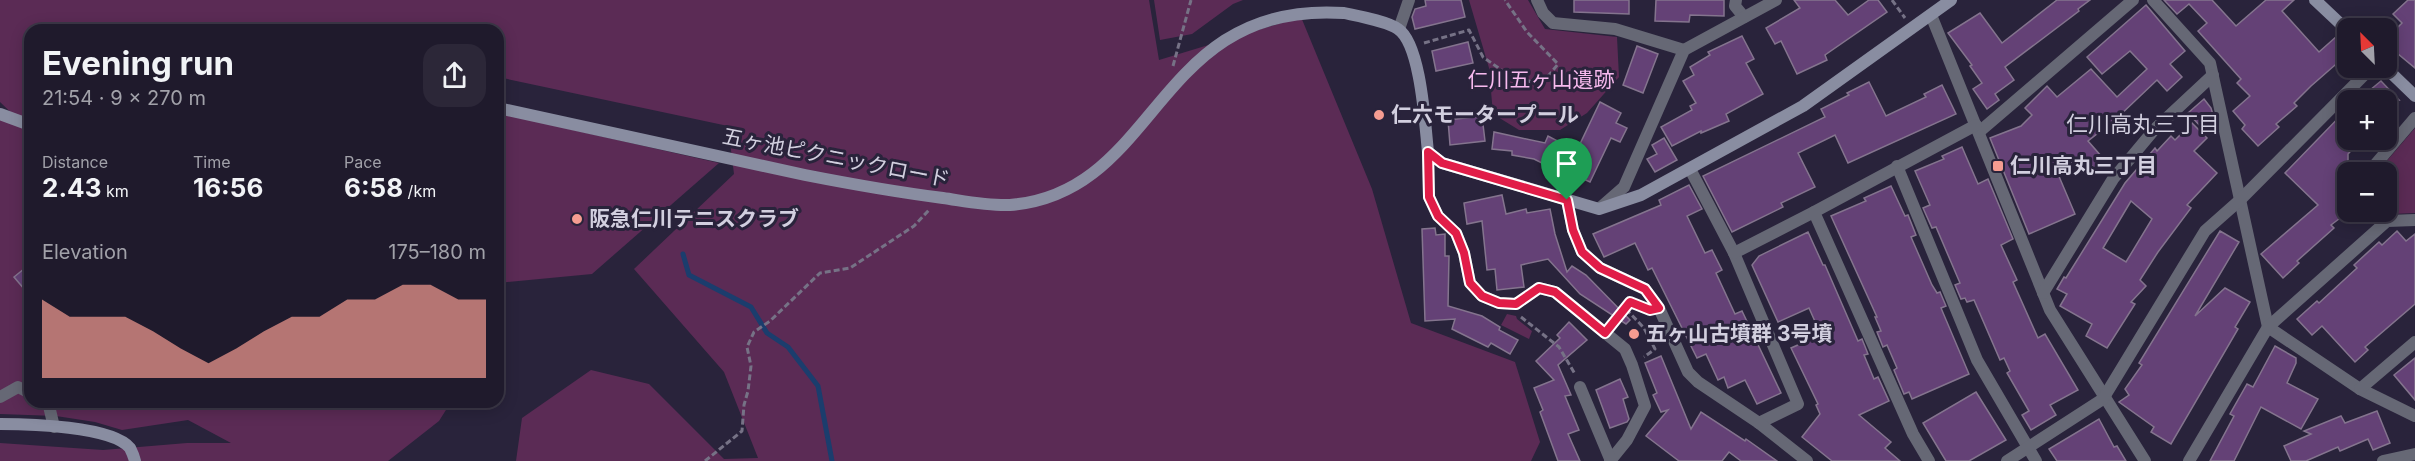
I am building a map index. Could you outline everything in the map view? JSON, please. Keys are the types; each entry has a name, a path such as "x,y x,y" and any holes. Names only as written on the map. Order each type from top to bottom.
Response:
{"street":[{"path":"1408,0 1399,29 1411,47 1418,70 1428,152 1429,197 1438,216 1456,233 1464,253 1470,283 1482,296 1499,303 1516,304 1539,288 1555,292 1625,349 1645,406 1627,440 1611,461 1580,387"},
{"path":"1537,0 1543,13 1553,22 1615,29 1684,50"},
{"path":"1736,0 1735,6 1744,17"},
{"path":"1599,209 1624,187 1684,50 1776,0"},
{"path":"1428,152 1442,163 1599,209 1641,195 1803,106 1951,0"},
{"path":"1734,254 1897,166 1977,128 2133,0"},
{"path":"2153,0 2210,63 2268,327 2360,389 2415,416"},
{"path":"2315,0 2337,21"},
{"name":"五ヶ池ピクニックロード","path":"504,109 863,187 1007,205 1039,201 1084,179 1147,112 1169,80 1193,54 1240,21 1279,10 1324,9 1399,29"},
{"path":"1931,15 2050,310 2103,399 2145,461"},
{"path":"2043,293 2113,179 2154,130 2213,75"},
{"path":"2007,461 2103,399 2205,231 2240,200 2361,78"},
{"path":"2396,78 2415,96"},
{"path":"0,114 24,123"},
{"path":"2378,162 2415,118"},
{"path":"1897,166 1977,360 2036,461"},
{"path":"1690,169 1734,254 1797,404 1760,423"},
{"path":"1567,200 1573,230 1582,252 1600,268 1645,289 1659,308 1688,372 1698,382 1760,423 1807,461"},
{"path":"1814,212 1913,434 1929,461"},
{"path":"2397,218 2415,220"},
{"path":"2189,461 2268,327 2378,222"},
{"path":"2360,389 2415,342"},
{"path":"0,397 18,387 24,390"},
{"path":"50,408 54,427"},
{"path":"0,424 54,427 111,435 129,448 135,461"},
{"path":"2383,461 2415,454"}],"path":[{"path":"1169,80 1191,0"},
{"path":"1411,47 1469,30 1483,57 1507,74 1541,85 1558,64 1527,32 1505,0"},
{"path":"1892,0 1912,28"},
{"path":"705,461 742,431 751,366 747,347 754,332 820,273 850,268 873,254 914,226 939,198"},
{"path":"1605,333 1630,302 1650,310 1659,308"},
{"path":"1516,304 1522,319 1559,347 1572,367 1580,387"},
{"path":"1626,309 1644,328 1655,349"}],"green space":[{"path":"0,0 1149,0 1159,60 1301,17 1372,189 1411,323 1515,362 1540,442 1531,461 516,461 522,418 591,370 649,384 724,459 758,458 724,372 634,269 734,174 728,126 504,78 504,24 24,24 24,125 0,102"},
{"path":"1154,0 1243,0 1233,4 1192,34 1160,40"},
{"name":"仁川五ヶ山遺跡","path":"1469,0 1528,0 1545,29 1617,37 1619,77 1587,113 1560,130 1519,130 1493,114 1489,68"},
{"name":"阪急仁川テニスクラブ","path":"504,114 719,163 592,274 504,282"},
{"path":"0,118 24,127 24,408 447,408 439,421 388,461 0,461 0,443 103,450 187,443 231,443 188,420 122,430 95,422 56,416 0,414"},
{"path":"2415,128 2415,213 2397,214 2397,162 2386,162"},
{"path":"1507,314 1516,316 1532,331 1529,339 1501,325"}],"building":[{"path":"1425,0 1461,0 1465,17 1415,29 1412,17 1415,9 1426,6"},
{"path":"1574,0 1629,0 1629,14 1574,12"},
{"path":"1656,0 1724,0 1724,16 1690,15 1689,22 1655,21"},
{"path":"1794,0 1835,0 1848,15 1869,0 1878,0 1887,12 1825,55 1827,60 1797,74 1781,41 1775,44 1766,28 1800,8"},
{"path":"2057,0 2090,0 2078,9 2079,11 2005,67 2014,80 1995,94 1999,100 1987,109 1973,89 1982,83 1970,66 1972,65 1948,33 1980,13 2002,43"},
{"path":"2164,0 2212,0 2236,26 2266,0 2294,0 2282,11 2319,52 2337,36 2337,68 2335,65 2311,86 2294,103 2297,106 2276,124 2279,127 2258,146 2242,129 2245,125 2233,111 2250,96 2237,83 2241,79 2198,31 2207,23 2189,4 2177,14"},
{"path":"2408,0 2415,0 2415,68 2397,53 2397,28 2402,23 2393,14"},
{"path":"2146,5 2185,51 2170,64 2182,77 2167,91 2157,80 2116,119 2088,141 2109,165 2099,174 2082,154 2058,174 2075,214 2029,234 1990,138 2021,126 2032,115 2025,108 2047,86 2057,97 2091,69 2117,97 2147,69 2130,51 2102,74 2087,57"},
{"path":"1742,36 1754,59 1746,63 1763,94 1726,114 1729,121 1701,133 1701,131 1672,146 1661,127 1692,110 1690,106 1696,103 1683,81 1694,75 1690,67 1710,55 1708,52"},
{"path":"1468,42 1473,63 1436,71 1432,51"},
{"path":"1637,46 1658,54 1643,93 1623,85"},
{"path":"2381,81 2390,90 2370,90"},
{"path":"1869,82 1886,116 1926,97 1924,94 1942,85 1956,114 1848,163 1835,135 1798,153 1815,187 1781,203 1783,207 1732,232 1703,176 1825,117 1821,109"},
{"path":"2204,99 2211,108 2214,118 2203,129 2188,113"},
{"path":"1600,102 1621,113 1616,123 1627,128 1620,142 1611,138 1590,182 1566,171 1564,174 1534,159 1512,155 1512,151 1492,149 1494,132 1545,143 1548,136 1569,147 1570,145 1578,148"},
{"path":"1482,116 1485,141 1450,145 1448,120"},
{"path":"2337,119 2337,150 2352,150 2348,154 2348,162 2337,162 2337,220 2331,225 2334,228 2297,261 2299,263 2283,278 2261,254 2318,205 2285,173"},
{"path":"2192,123 2207,138 2194,151 2217,173 2187,205 2191,208 2140,280 2146,286 2131,302 2135,304 2107,348 2086,336 2092,324 2060,306 2067,294 2057,289 2125,183 2155,148 2157,151 2171,136 2175,140","holes":["2131,201 2152,219 2126,262 2103,248"]},
{"path":"1664,138 1677,160 1655,172 1647,159 1657,154 1652,145"},
{"path":"1962,147 1978,184 1988,179 2013,239 2001,245 2017,280 2013,282 2038,338 2045,334 2078,390 2050,405 2056,415 2031,430 2022,415 2029,411 2007,373 2010,371 2004,358 2000,360 1974,300 1967,302 1965,298 1961,299 1955,285 1960,283 1936,227 1932,228 1923,208 1930,205 1915,171 1944,159 1942,156"},
{"path":"1689,185 1702,209 1687,216 1705,253 1712,250 1722,270 1716,273 1735,314 1742,311 1781,393 1757,404 1745,380 1728,388 1724,377 1718,380 1706,354 1697,358 1652,268 1648,270 1635,243 1604,257 1593,234 1661,205 1659,200"},
{"path":"1891,186 1905,216 1908,215 1916,235 1911,237 1932,285 1937,293 1940,292 1946,306 1941,308 1969,374 1912,399 1909,392 1904,394 1894,370 1897,368 1887,345 1883,347 1877,332 1881,331 1875,317 1877,317 1831,216 1866,201 1864,198"},
{"path":"1502,195 1506,214 1526,209 1527,213 1550,209 1567,272 1572,266 1586,275 1630,320 1626,324 1580,294 1548,259 1521,265 1524,287 1497,290 1495,269 1487,270 1482,221 1467,224 1464,203"},
{"path":"1435,228 1436,235 1445,234 1445,256 1449,256 1448,306 1482,316 1500,327 1499,330 1518,340 1510,354 1491,343 1488,347 1452,329 1455,319 1425,321 1422,229"},
{"path":"2220,231 2239,242 2195,316 2225,288 2250,302 2235,327 2238,329 2171,444 2151,432 2154,427 2119,402 2129,395 2125,389 2142,365 2139,363"},
{"path":"2397,231 2406,241 2415,234 2415,304 2365,347 2368,350 2355,362 2322,326 2312,335 2297,319 2317,301 2319,303 2357,268 2354,265 2379,242 2382,245"},
{"path":"1808,232 1858,341 1862,339 1868,354 1864,355 1874,379 1878,377 1889,401 1859,415 1891,442 1885,448 1900,461 1832,461 1802,437 1820,414 1816,405 1818,404 1791,348 1821,335 1809,308 1778,322 1752,265 1759,256"},
{"path":"24,269 24,289 14,277"},
{"path":"1569,322 1587,340 1558,365 1571,395 1565,396 1579,430 1568,434 1580,461 1558,461 1534,388 1554,380 1536,361 1560,338 1557,335"},
{"path":"2275,346 2296,358 2287,383 2318,399 2301,429 2261,407 2234,461 2210,461 2234,416 2230,414 2247,384 2253,387"},
{"path":"1661,356 1691,429 1701,412 1777,461 1741,461 1729,452 1722,461 1679,461 1646,436 1668,410 1661,412 1653,395 1657,393 1645,363"},
{"path":"2415,358 2415,400 2394,375"},
{"path":"1620,379 1628,397 1623,399 1629,419 1627,422 1610,428 1596,390"},
{"path":"1976,392 2006,440 1969,461 1946,461 1923,423"},
{"path":"2377,411 2390,443 2373,450 2368,439 2340,451 2338,447 2306,461 2291,461 2284,446 2311,434 2304,431 2341,416 2345,423"},
{"path":"2099,419 2114,447 2117,446 2126,461 2057,461 2049,449"}],"waterway":[{"path":"683,254 689,275 751,307 767,333 788,347 818,386 832,461"}],"place":[{"name":"仁六モータープール","path":"1379,115"},
{"name":"仁川高丸三丁目","path":"1998,166"},
{"name":"阪急仁川テニスクラブ","path":"577,219"},
{"name":"五ヶ山古墳群 3号墳","path":"1634,334"}],"district":[{"name":"仁川高丸三丁目","path":"2143,124"}],"route":[{"path":"1428,152 1442,163 1567,200 1573,230 1582,252 1600,268 1645,289 1659,308 1650,310 1630,302 1605,333 1555,292 1539,288 1516,304 1499,303 1482,296 1470,283 1464,253 1456,233 1438,216 1429,197 1428,152"}]}
